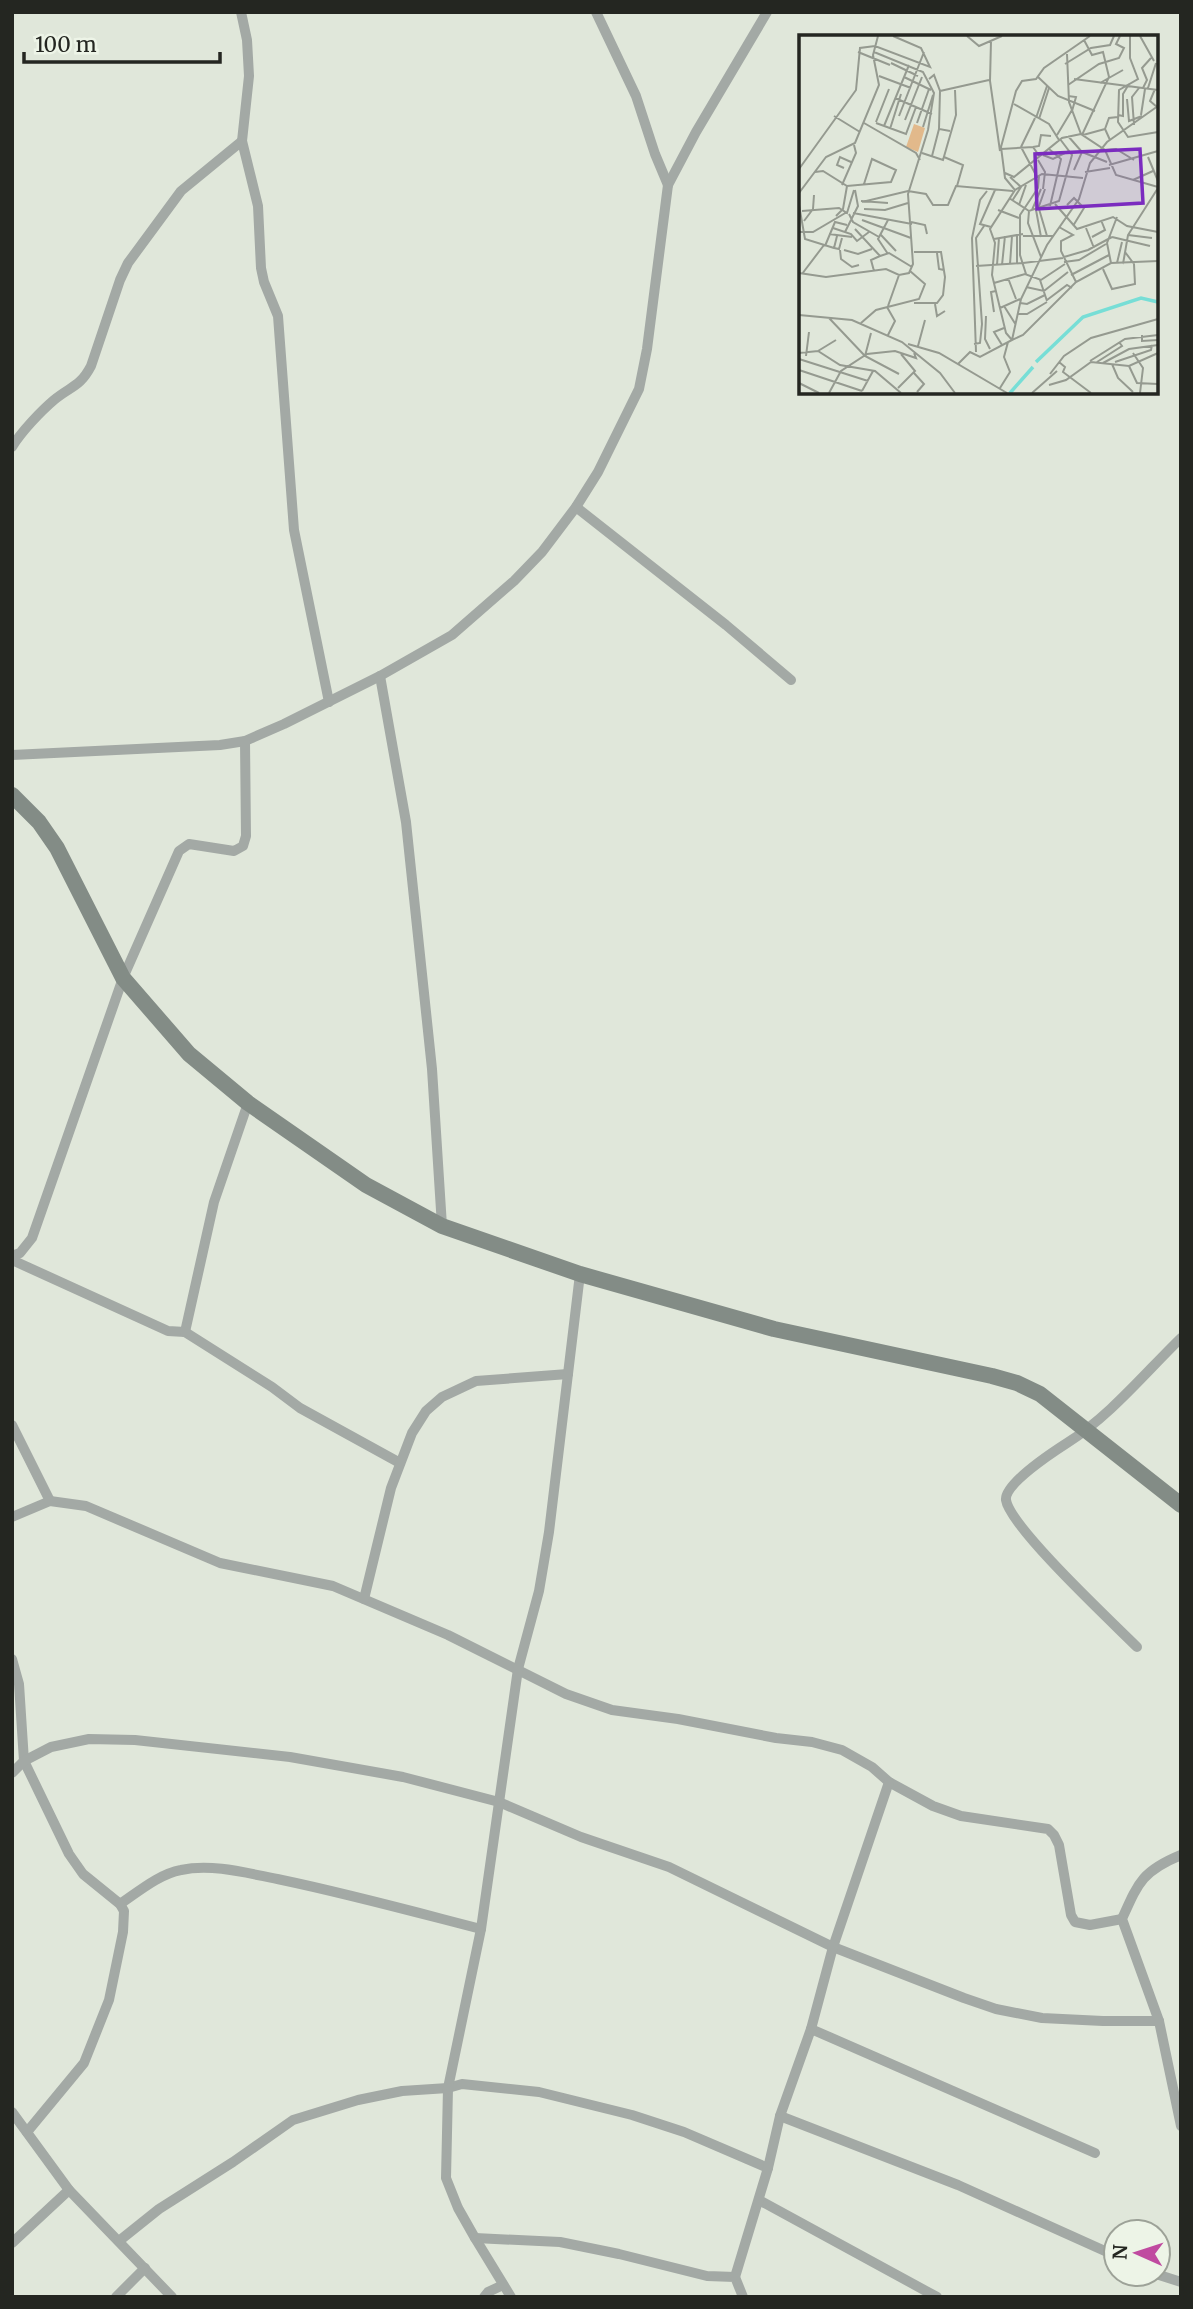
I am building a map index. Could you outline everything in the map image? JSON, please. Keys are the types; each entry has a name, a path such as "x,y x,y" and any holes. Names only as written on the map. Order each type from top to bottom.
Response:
{"street":[{"path":"242,12 249,76 242,141 258,206 261,268 278,316 294,530 329,702"},
{"path":"596,12 636,96 667,185"},
{"path":"12,755 220,745 245,741 380,676 452,635 514,581 542,552 576,508 598,472 639,389 647,349 667,185 709,108 767,12"},
{"path":"12,447 54,400 85,377 128,263 173,201 181,191 242,141"},
{"path":"576,508 726,625 791,680"},
{"path":"380,676 406,822 432,1069 442,1226"},
{"path":"12,1258 20,1253 32,1238 123,978 179,851 189,844 234,851 243,846 246,836 245,741"},
{"path":"12,795 39,821 57,848 123,978 189,1054 248,1103 366,1185 442,1226 580,1274 774,1329 1005,1380 1040,1394 1181,1505"},
{"path":"185,1332 214,1202 248,1103"},
{"path":"12,1258 168,1331 185,1332 300,1408 400,1463"},
{"path":"511,2297 458,2208 446,2178 449,2088 481,1930 518,1669 539,1591 549,1532 580,1274"},
{"path":"1137,1647 1045,1554 1021,1525 1007,1505 1005,1497 1008,1489 1045,1457 1086,1431 1181,1338"},
{"path":"364,1599 391,1488 412,1433 426,1411 442,1397 476,1381 568,1374"},
{"path":"12,1425 50,1501"},
{"path":"12,1517 50,1501 86,1506 220,1563 333,1586 448,1635 566,1694 612,1710 812,1742 842,1750 872,1767 889,1782 933,1806 961,1816 1048,1829 1059,1845 1071,1915 1075,1923 1090,1925 1122,1919"},
{"path":"12,1659 19,1684 24,1761 69,1854 83,1874 120,1904 124,1911 123,1932 109,2000 85,2063 27,2132"},
{"path":"12,1773 24,1761 51,1747 89,1739 135,1740 303,1759 403,1777 499,1802 580,1838 669,1867 833,1947 996,2009 1042,2018 1159,2021"},
{"path":"743,2297 735,2277 768,2168 780,2116 811,2029 833,1947 889,1782"},
{"path":"1181,1855 1152,1869 1138,1884 1122,1919 1159,2021 1181,2126"},
{"path":"120,1904 165,1875 181,1870 238,1871 342,1893 481,1930"},
{"path":"811,2029 1095,2153"},
{"path":"119,2241 159,2209 293,2120 380,2095 449,2088 462,2084 539,2092 632,2115 684,2132 768,2168"},
{"path":"12,2112 69,2190 172,2297"},
{"path":"780,2116 958,2185 1102,2250"},
{"path":"12,2243 69,2190"},
{"path":"759,2200 937,2297"},
{"path":"475,2238 559,2242 707,2276 735,2277"},
{"path":"116,2297 145,2269"},
{"path":"484,2297 503,2285"}]}
